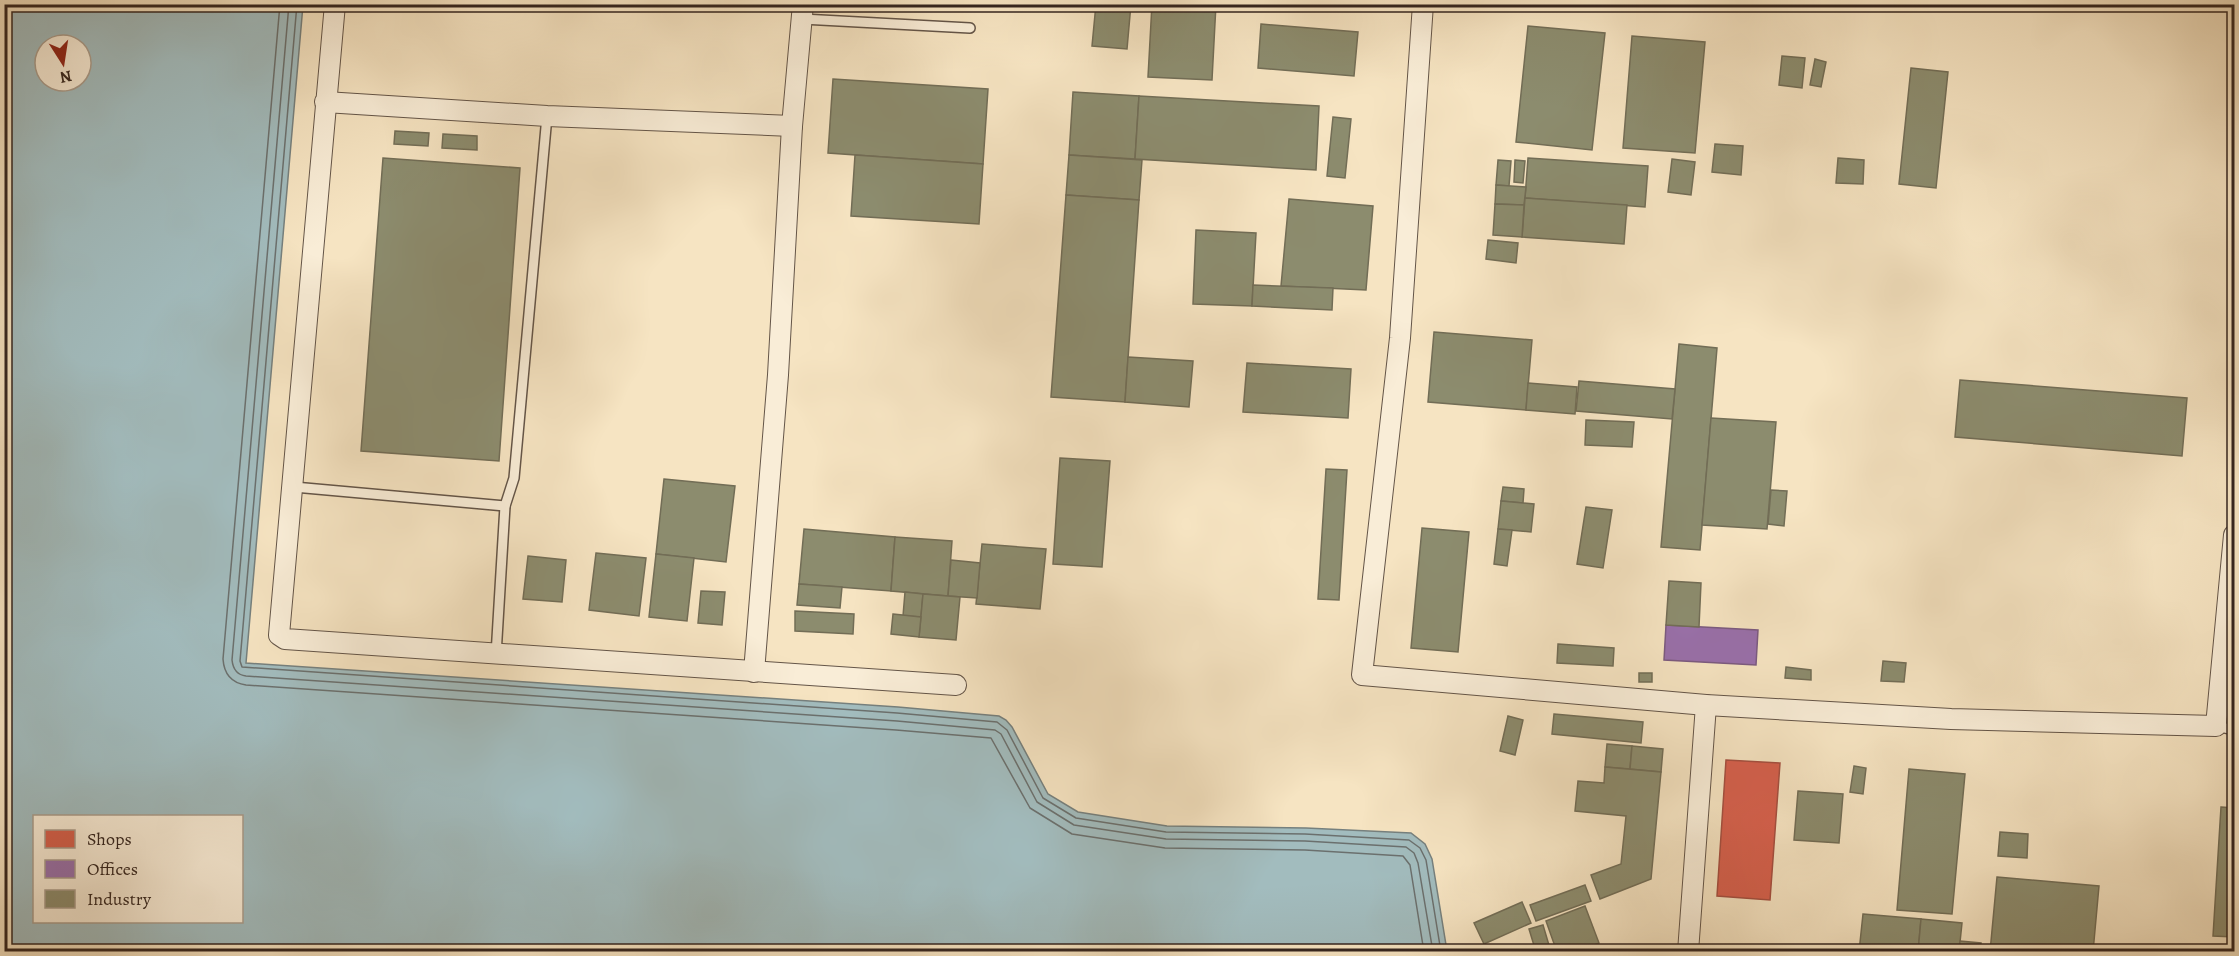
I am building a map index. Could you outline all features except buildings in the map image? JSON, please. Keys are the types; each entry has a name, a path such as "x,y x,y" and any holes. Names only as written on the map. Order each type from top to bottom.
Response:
{"street":[{"path":"336,4 325,102 294,487 279,635 285,639 496,655 956,686"},
{"path":"1423,4 1400,338 1362,675 1706,705 1951,719 2225,728 2235,535"},
{"path":"754,672 778,375 792,126 802,12"},
{"path":"325,102 547,116 792,126"},
{"path":"1688,951 1706,705"}],"lane":[{"path":"802,12 970,28"},
{"path":"496,655 504,506 514,478 547,116"},
{"path":"294,487 504,506"}],"water":[{"path":"5,4 303,5 246,663 898,707 999,716 1012,727 1048,794 1078,812 1167,826 1306,828 1411,833 1425,844 1432,859 1447,951 5,951"}]}
